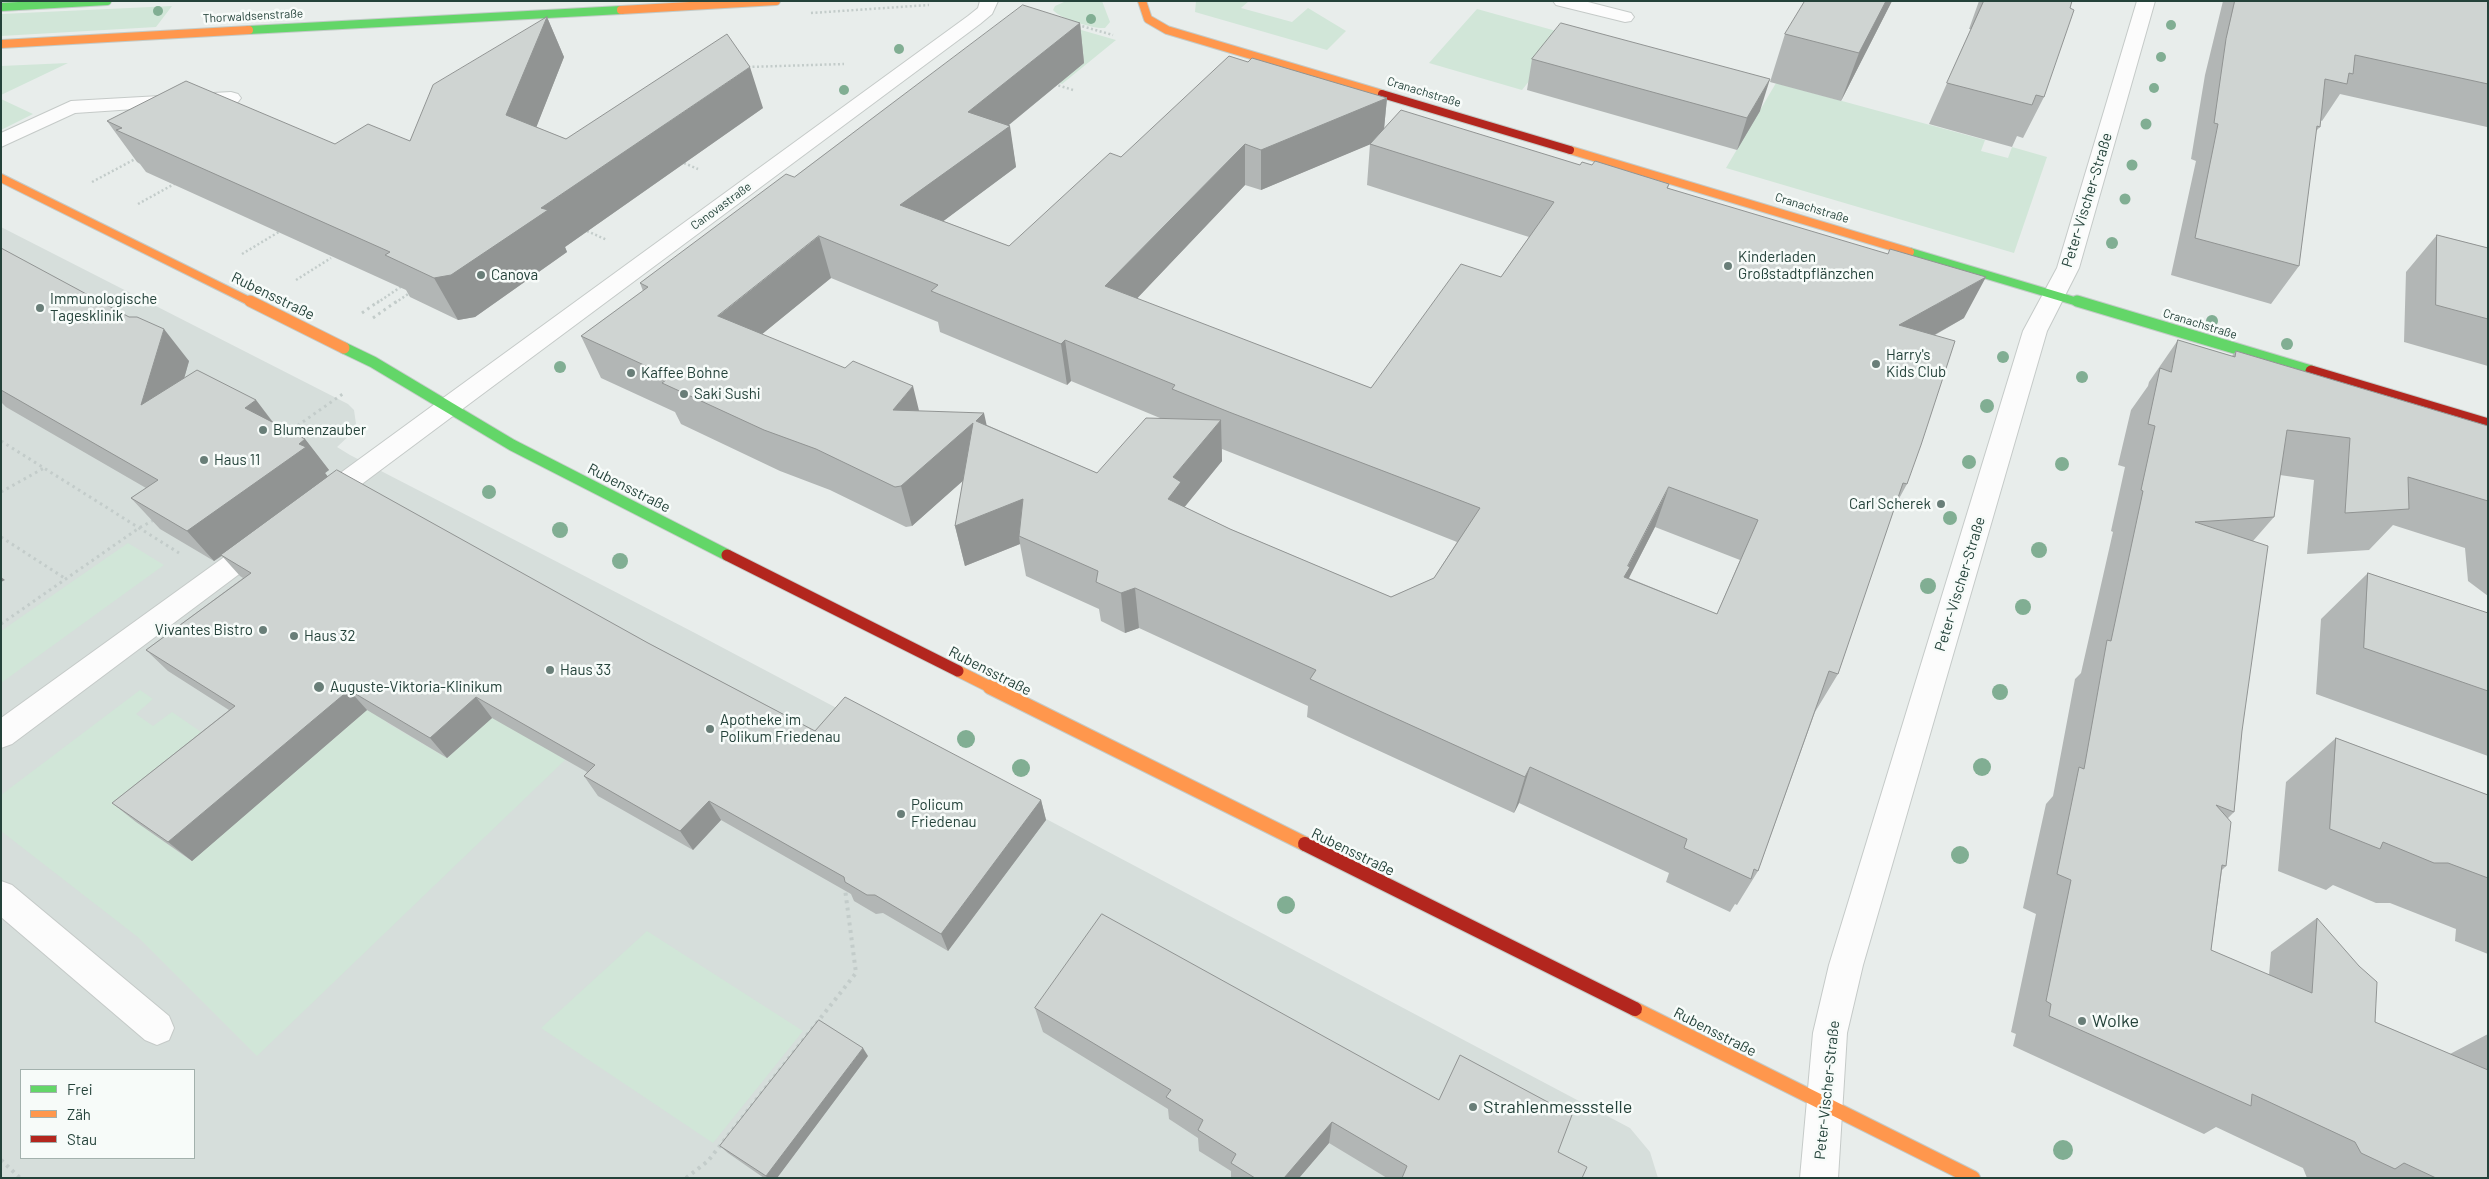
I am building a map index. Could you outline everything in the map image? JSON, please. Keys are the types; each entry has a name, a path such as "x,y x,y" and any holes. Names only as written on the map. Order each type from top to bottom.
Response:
{"street":[{"path":"1,7 107,1"},
{"name":"Thorwaldsenstraße","path":"1,44 776,1"},
{"name":"Canovastraße","path":"303,514 974,20 986,10 990,1"},
{"name":"Cranachstraße","path":"1142,1 1148,19 1167,30 2488,424"},
{"path":"1562,1 1625,17"},
{"name":"Peter-Vischer-Straße","path":"1819,1178 1830,1033 1846,966 2035,330 2068,268 2146,1"},
{"path":"1,140 71,107 231,98"},
{"name":"Rubensstraße","path":"1,178 373,362 512,445 810,597 1973,1178"},
{"path":"1,735 279,531"},
{"path":"1,896 157,1028"}],"path":[{"path":"1077,25 1116,36"},
{"path":"739,67 844,64"},
{"path":"1049,82 1073,90"},
{"path":"92,182 144,154"},
{"path":"684,163 698,169"},
{"path":"138,205 179,182"},
{"path":"241,254 282,229"},
{"path":"586,231 612,242"},
{"path":"295,280 331,258"},
{"path":"362,313 403,285"},
{"path":"372,318 413,290"},
{"path":"282,436 344,393"},
{"path":"1,441 181,554"},
{"path":"1,492 44,468"},
{"path":"1,624 139,528 155,520"},
{"path":"1,537 66,579"},
{"path":"686,1178 708,1161 856,973 844,881"},
{"path":"1,1160 20,1178"}],"shaded area":[{"path":"1,227 348,404 354,410 356,424 352,433 337,447 350,455 693,632 1630,1128 1650,1152 1658,1178 1,1178"}],"green space":[{"path":"1102,1 1110,22 1105,28 1078,23 1063,17 1053,10 1055,6 1064,2"},
{"path":"1196,1 1249,1 1241,8 1292,22 1308,8 1346,31 1327,50 1195,12"},
{"path":"172,6 156,27 1,36 1,14"},
{"path":"1477,9 1567,34 1522,90 1429,63"},
{"path":"1050,21 1116,40 1062,84 1051,80"},
{"path":"68,63 1,95 1,66"},
{"path":"1776,83 1985,140 1981,151 2008,158 2012,147 2047,157 2014,253 1726,168"},
{"path":"1,99 33,114 1,130"},
{"path":"128,543 164,565 1,683 1,631"},
{"path":"418,666 387,723 447,758 495,715 565,760 257,1056 139,938 1,831 1,795 140,690 153,699 136,714 153,726 172,712 226,749 137,822 191,861"},
{"path":"647,931 803,1031 713,1143 541,1028"}],"building":[{"path":"1805,1 1886,1 1859,53 1785,34"},
{"path":"1984,1 2072,1 2070,8 2074,10 2044,97 2036,95 2032,105 1947,83"},
{"path":"2235,1 2488,1 2488,84 2355,55 2353,74 2349,73 2347,84 2325,79 2320,127 2317,126 2299,266 2195,238 2218,124 2214,123 2226,39"},
{"path":"1023,5 1080,23 968,112 1010,126 900,205 1009,246 1110,153 1121,157 1229,56 1248,62 1252,58 1387,98 1261,150 1245,144 1105,286 1371,388 1461,264 1501,277 1554,202 1370,144 1401,110 1580,165 1582,162 1592,165 1595,161 1669,184 1667,188 1888,254 1890,249 1986,277 1899,325 1955,341 1921,445 1907,484 1903,483 1838,674 1829,671 1758,871 1754,869 1751,879 1684,848 1687,839 1530,767 1525,777 1310,679 1316,670 1135,588 1121,593 1096,582 1098,571 1019,536 1023,499 955,526 973,423 901,486 895,487 816,449 764,430 662,383 670,377 581,336 648,287 640,283 786,174 794,177","holes":["819,236 938,285 931,291 1061,344 1065,340 1175,385 1172,389 1480,508 1434,578 1391,597 1230,529 1168,499 1181,482 1173,477 1221,420 1146,418 1097,473 976,421 984,413 893,410 913,386 853,361 845,368 718,316","1669,487 1758,520 1717,614 1624,577"]},
{"path":"547,17 506,115 566,139 727,34 750,67 541,208 548,210 451,275 434,278 385,255 390,252 116,130 122,128 107,121 186,81 335,144 368,124 410,141 433,85"},
{"path":"1561,23 1770,79 1747,118 1532,59"},
{"path":"2437,235 2488,248 2488,319 2436,305"},
{"path":"1,248 129,317 137,317 164,329 141,405 197,370 256,400 245,408 305,439 299,444 306,447 187,531 131,498 158,480 1,390"},
{"path":"2178,340 2235,357 2236,351 2488,426 2488,501 2408,477 2409,509 2345,513 2350,438 2287,430 2274,517 2195,522 2268,546 2242,731 2234,812 2216,805 2231,822 2226,866 2222,865 2211,950 2312,993 2317,918 2359,966 2377,982 2375,1022 2488,1070 2488,1178 2436,1178 2404,1163 2395,1169 2361,1153 2355,1142 2252,1094 2251,1106 2049,1016 2051,1004 2046,1001 2071,880 2057,874 2079,767 2084,769 2107,640 2111,641 2143,491 2141,490 2155,426 2148,424 2160,368 2171,372"},
{"path":"337,470 648,643 815,731 845,697 1041,800 941,934 875,895 867,895 845,882 844,877 709,801 680,831 584,776 595,765 476,697 430,738 349,690 168,842 112,803 235,706 146,650 251,573 221,555"},
{"path":"2368,573 2488,613 2488,691 2364,648"},
{"path":"2336,738 2488,795 2488,878 2448,863 2434,863 2383,842 2380,849 2330,829"},
{"path":"1102,914 1439,1100 1460,1055 1572,1115 1558,1152 1587,1167 1582,1178 1402,1178 1407,1166 1332,1122 1284,1178 1255,1178 1231,1163 1236,1154 1198,1130 1203,1120 1166,1097 1171,1090 1035,1008"},
{"path":"819,1020 863,1048 766,1176 720,1146"}],"traffic: fast":[{"path":"1,7 107,1"},
{"path":"249,30 621,10"},
{"path":"1910,252 2311,371"},
{"path":"344,348 373,362 512,445 727,555"}],"traffic: slow":[{"path":"621,10 776,1"},
{"path":"1142,1 1148,19 1167,30 1382,94"},
{"path":"1,44 249,30"},
{"path":"1570,150 1910,252"},
{"path":"1,178 344,348"},
{"path":"958,671 1305,844"},
{"path":"1635,1009 1973,1178"}],"traffic: jam":[{"path":"1382,94 1570,150"},
{"path":"2311,371 2488,424"},
{"path":"727,555 958,671"},
{"path":"1305,844 1635,1009"}],"place":[{"name":"Kinderladen Großstadtpflänzchen","path":"1728,266"},
{"name":"Canova","path":"481,275"},
{"name":"Immunologische Tagesklinik","path":"40,308"},
{"name":"Harry's Kids Club","path":"1876,364"},
{"name":"Kaffee Bohne","path":"631,373"},
{"name":"Saki Sushi","path":"684,394"},
{"name":"Blumenzauber","path":"263,430"},
{"name":"Haus 11","path":"204,460"},
{"name":"Carl Scherek","path":"1941,504"},
{"name":"Vivantes Bistro","path":"263,630"},
{"name":"Haus 32","path":"294,636"},
{"name":"Haus 33","path":"550,670"},
{"name":"Auguste-Viktoria-Klinikum","path":"319,687"},
{"name":"Apotheke im Polikum Friedenau","path":"710,729"},
{"name":"Policum Friedenau","path":"901,814"},
{"name":"Wolke","path":"2082,1021"},
{"name":"Strahlenmessstelle","path":"1473,1107"}]}
